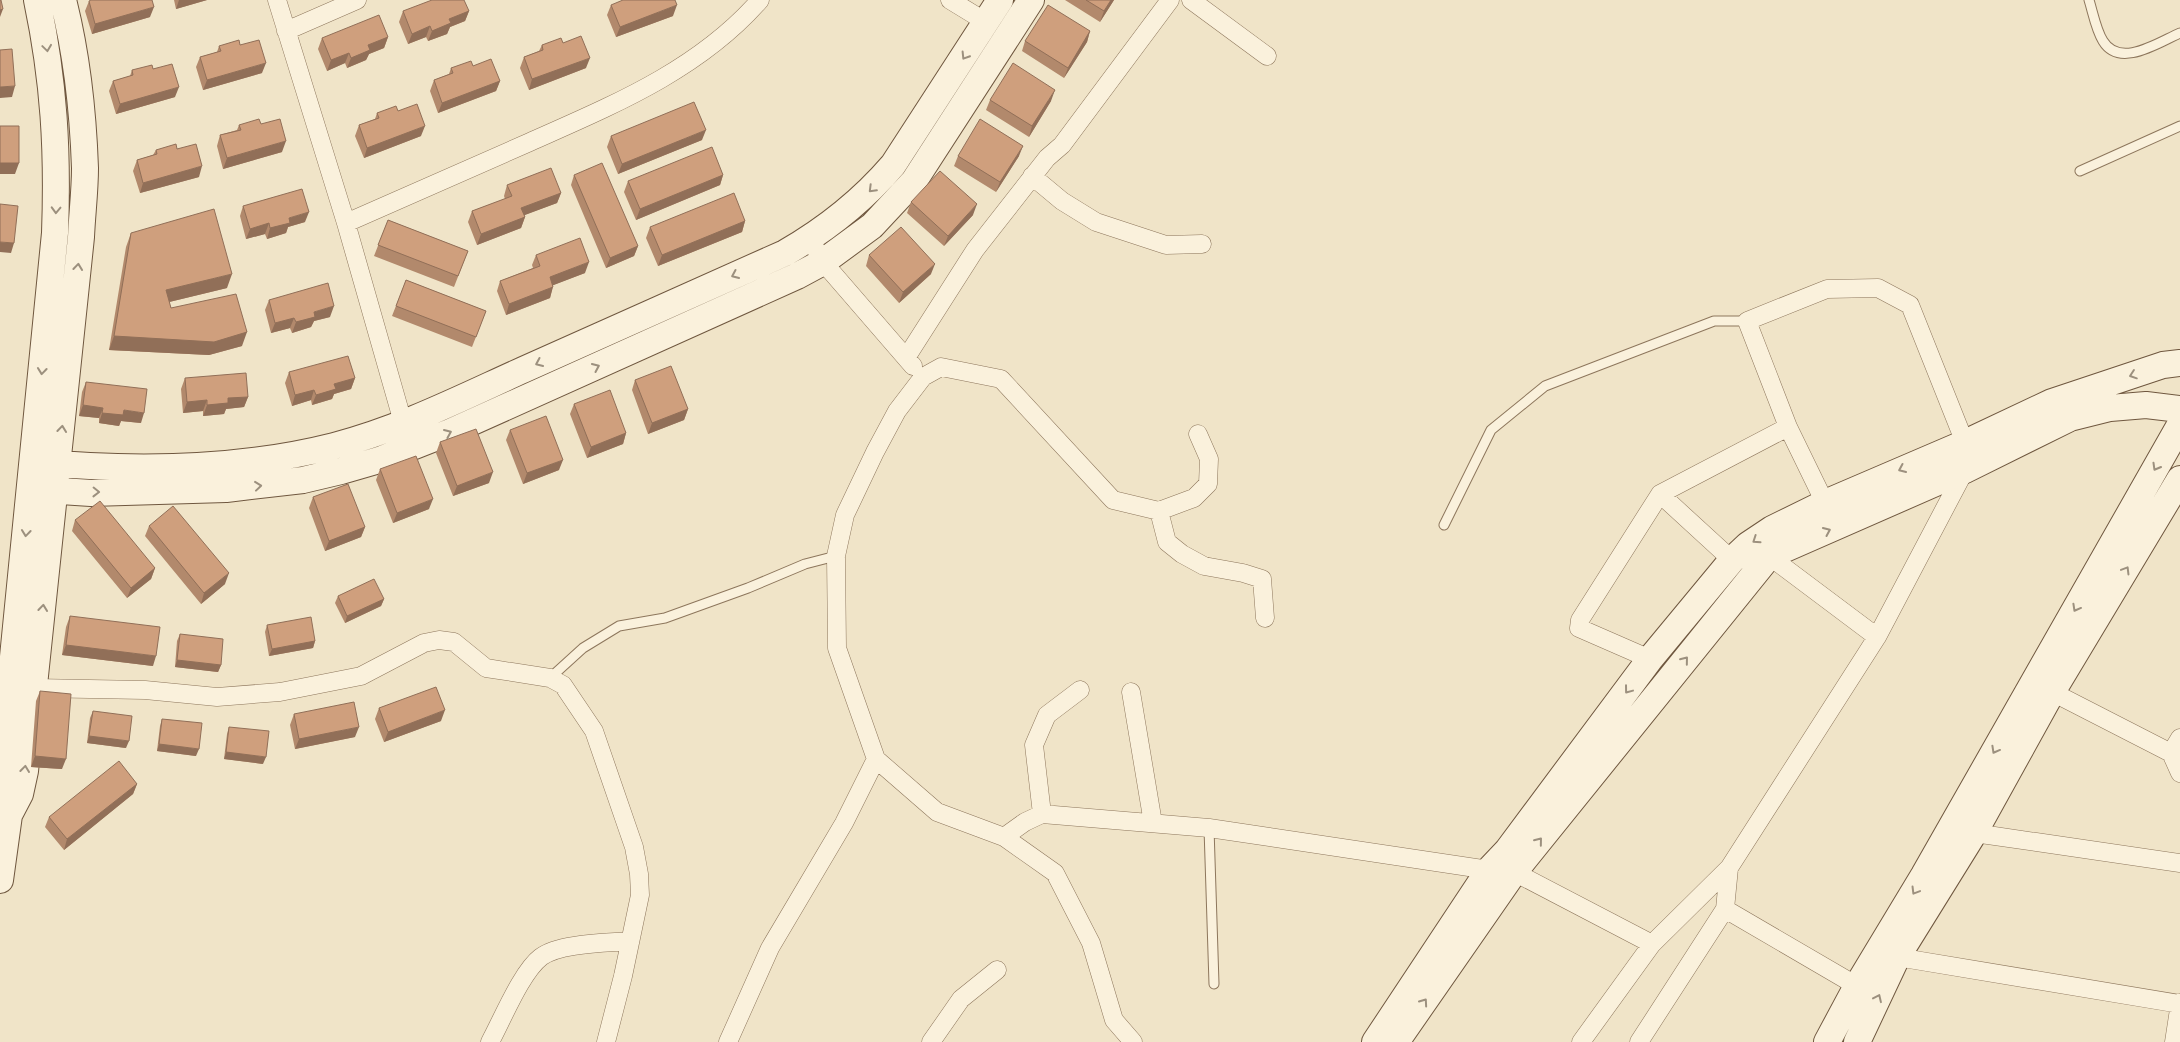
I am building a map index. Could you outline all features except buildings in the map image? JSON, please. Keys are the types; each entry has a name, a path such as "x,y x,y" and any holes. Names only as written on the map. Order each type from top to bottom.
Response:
{"street":[{"path":"0,880 9,815 20,794 23,782 34,688 43,490 32,462 55,233 57,169 54,105 46,41 37,0"},
{"path":"9,815 2,792 2,749 43,490 58,465 81,237 85,170 82,102 72,35 64,0"},
{"path":"276,0 346,224 403,424 412,448"},
{"path":"286,31 357,0"},
{"path":"346,224 650,87 701,55 747,16 760,0"},
{"path":"950,0 986,22 989,38 1000,49"},
{"path":"32,462 58,465 167,465 261,460 335,446 403,424 776,256 810,239 855,206 893,165 1000,0"},
{"path":"43,490 139,492 264,486 341,471 412,448 788,280 824,262 872,226 914,181 1031,0"},
{"path":"906,358 975,250 1046,158 1062,145 1170,0"},
{"path":"1191,0 1267,56"},
{"path":"986,22 993,17 1001,16 1016,22"},
{"path":"1032,176 1062,201 1096,222 1166,245 1202,244"},
{"path":"810,239 824,262 923,378"},
{"path":"1825,503 1788,427 1747,321 1827,289 1878,288 1910,305 1965,443"},
{"path":"1375,1042 1488,870 1507,852 1650,659 1732,560 1757,538 1825,503 1965,443 2052,402 2163,365 2180,363"},
{"path":"1133,1042 1114,1020 1091,943 1055,873 1004,837 937,812 876,759 837,648 836,556 845,515 897,411 923,378 941,367 1001,379 1113,500 1159,511 1194,498 1208,484 1209,459 1198,434"},
{"path":"1396,1042 1514,872 1768,556 1954,475 2070,418 2110,408 2146,405 2180,409"},
{"path":"1827,1042 1857,986 1929,867 2180,425"},
{"path":"1650,659 1579,628 1580,620 1660,494 1788,427"},
{"path":"1932,456 1954,475"},
{"path":"1581,1042 1652,944 1728,868 1877,637 1954,475"},
{"path":"1857,1042 1897,957 1974,833 2052,692 2180,479"},
{"path":"1660,494 1732,560"},
{"path":"1159,511 1167,542 1182,554 1204,566 1243,573 1262,579 1265,618"},
{"path":"1768,556 1877,637"},
{"path":"34,688 145,690 216,697 280,692 361,676 424,643 440,640 454,642 486,668 550,678 563,685 594,731 634,847 639,874 640,895 606,1042"},
{"path":"1042,814 1034,745 1047,715 1080,690"},
{"path":"1131,692 1153,823"},
{"path":"2052,692 2171,754 2180,773"},
{"path":"2171,754 2180,738"},
{"path":"728,1042 770,948 844,823 876,759"},
{"path":"1004,837 1025,822 1042,814 1209,828 1488,870"},
{"path":"1974,833 2180,863"},
{"path":"1639,1042 1725,909 1728,868"},
{"path":"1514,872 1652,944"},
{"path":"1725,909 1857,986"},
{"path":"490,1042 529,968 542,956 568,947 630,941"},
{"path":"1897,957 2180,1003 2174,1042"},
{"path":"931,1042 961,999 997,970"}],"lane":[{"path":"2089,0 2102,40 2108,48 2116,53 2136,52 2180,33"},
{"path":"2080,171 2180,126"},
{"path":"1444,525 1491,430 1545,386 1714,321 1747,321"},
{"path":"550,678 582,648 619,626 665,618 748,588 806,564 836,556"},
{"path":"1209,828 1214,984"}]}
